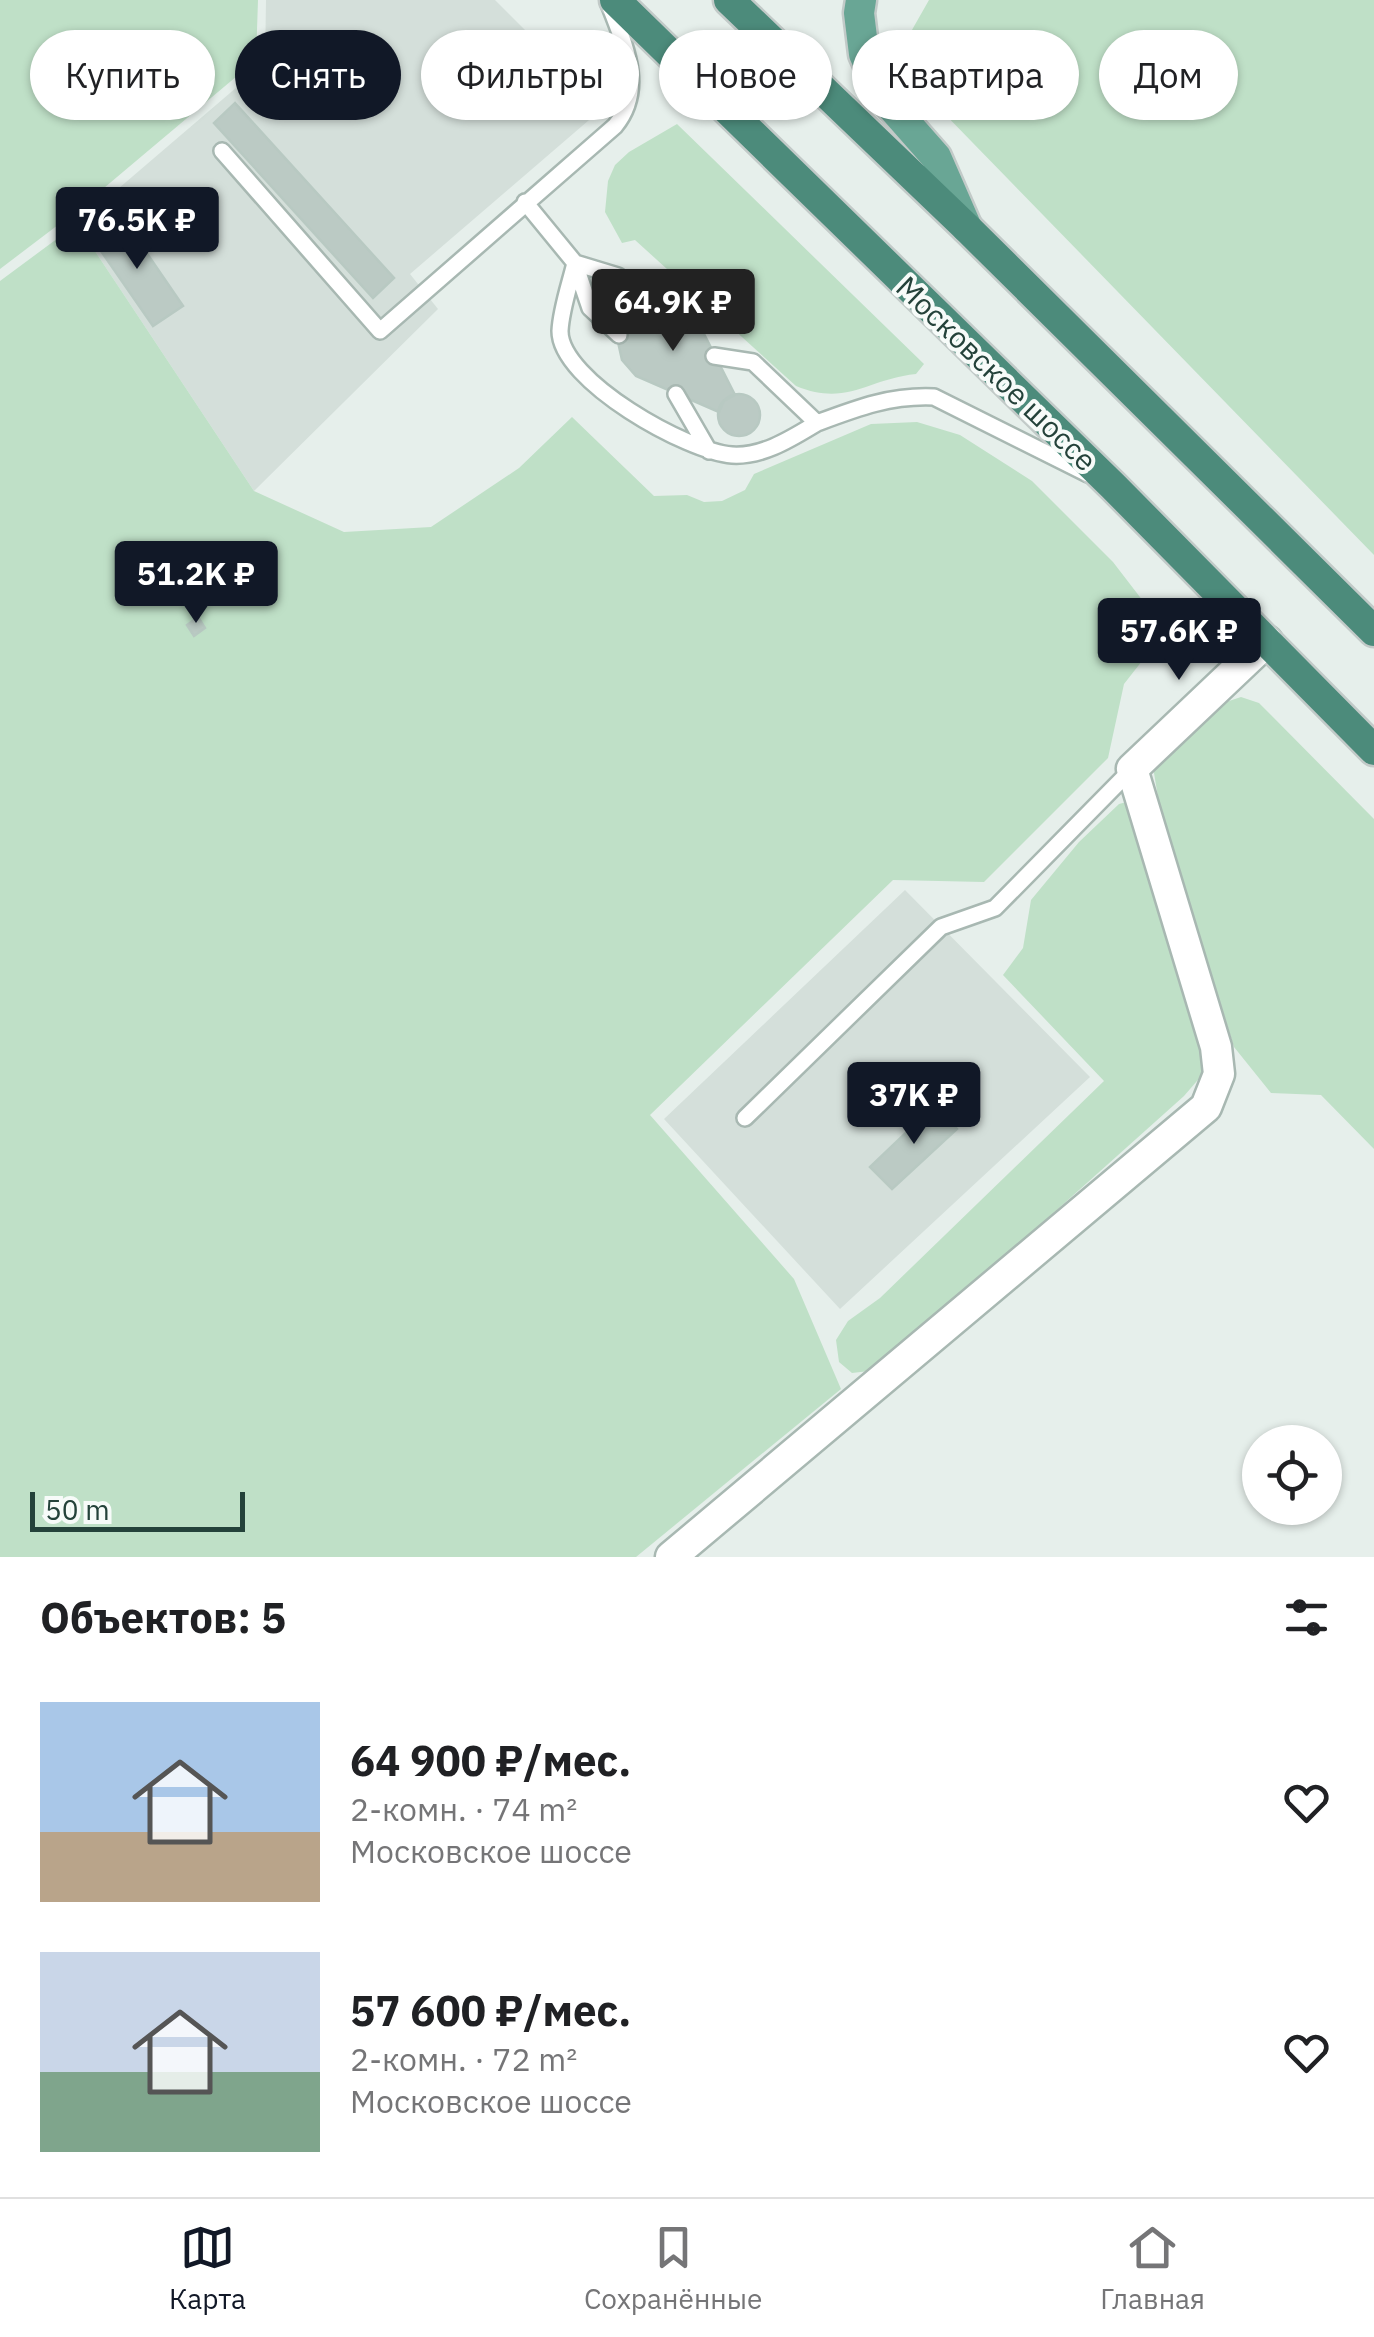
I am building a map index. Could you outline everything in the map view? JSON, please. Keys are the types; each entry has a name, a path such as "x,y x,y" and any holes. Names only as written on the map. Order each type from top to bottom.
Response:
{"highway":[{"name":"Московское шоссе","path":"611,0 1114,486 1374,750"},
{"path":"730,0 1374,631"}],"main road":[{"path":"862,0 859,13 864,54 884,98 936,156 966,228"}],"street":[{"path":"671,1557 1206,1107 1219,1074 1216,1047 1132,768 1266,641"}],"lane":[{"path":"222,151 380,330 615,126 625,113 631,88 630,60 611,0"},
{"path":"525,202 575,263 590,308 618,334"},
{"path":"575,263 560,333 570,356 607,394 653,427 709,451 736,456 775,447 817,424 874,402 907,396 934,397 1114,486"},
{"path":"575,263 618,276 644,301"},
{"path":"714,356 753,362 817,424"},
{"path":"676,394 709,451"},
{"path":"745,1118 942,927 996,908 1132,768"}],"shaded area":[{"path":"266,0 495,0 525,30 421,30 421,120 589,120 410,274 438,309 254,491 77,224 198,120 215,120 215,106 235,89 235,120 401,120 401,30 266,30"},
{"path":"905,890 1090,1077 840,1309 664,1119"}],"green space":[{"path":"0,0 258,0 257,30 235,30 235,78 215,95 215,30 30,30 30,120 185,120 0,269"},
{"path":"929,0 1374,0 1374,555 951,120 1079,120 1079,30 912,30"},
{"path":"677,124 924,364 916,374 843,393 814,392 796,386 635,240 622,243 605,212 608,181 615,165 629,152"},
{"path":"77,224 254,491 344,532 431,527 519,468 572,417 654,496 687,495 704,502 722,501 745,490 754,474 871,424 917,422 960,435 1032,481 1113,562 1153,614 1153,647 1124,684 1108,758 984,882 893,880 650,1115 794,1279 841,1389 636,1557 0,1557 0,281"},
{"path":"1241,697 1259,703 1374,819 1374,1149 1321,1095 1271,1093 1234,1047 1160,809 1153,767 1223,703"},
{"path":"1134,800 1206,1049 1203,1074 1184,1096 878,1370 852,1373 839,1362 836,1340 848,1321 880,1298 1104,1081 1003,975 1023,948 1031,900 1079,842 1119,804"}],"building":[{"path":"235,103 235,120 250,120 394,278 373,298 214,123"},
{"path":"122,217 183,306 153,326 92,238"},
{"path":"644,301 678,305 701,328 735,395 724,401 719,412 636,376 622,360 618,342 621,325 629,308"},
{"path":"739,394 754,400 760,415 754,430 739,436 724,430 718,415 724,400"},
{"path":"198,617 205,628 194,636 187,625"},
{"path":"935,1105 957,1129 892,1189 870,1167"}]}
